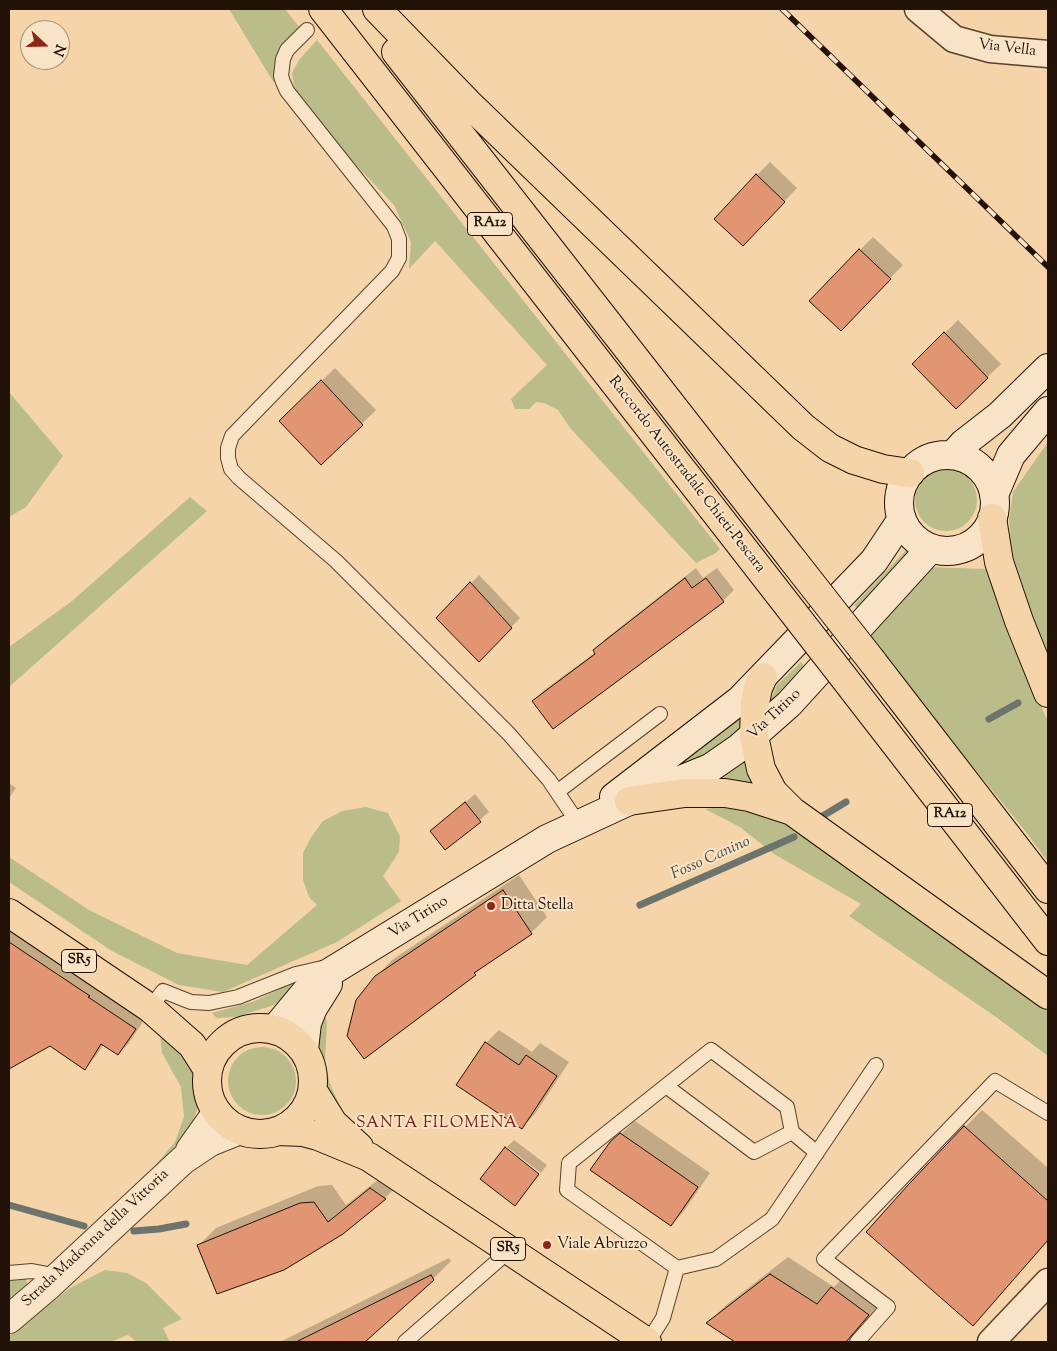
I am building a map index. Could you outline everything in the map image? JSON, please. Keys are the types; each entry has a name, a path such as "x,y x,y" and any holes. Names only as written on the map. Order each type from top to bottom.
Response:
{"main road":[{"name":"RA12","path":"363,9 1048,889"},
{"path":"376,9 495,130 803,427 830,448 854,460 883,468 910,472"},
{"name":"Raccordo Autostradale Chieti-Pescara","path":"315,19 712,508 1048,941"},
{"path":"953,455 964,443 1000,415 1048,368"},
{"path":"1048,411 1011,456 994,507 986,532 975,542 961,549 946,551 931,548 918,542 908,532 902,519 899,503 902,487 910,472 922,462 937,456 953,455 968,459 980,468 989,480 994,507 1000,562 1019,620 1048,693"},
{"name":"Via Tirino","path":"578,823 740,700 874,561 902,519"},
{"name":"Via Tirino","path":"275,1029 314,982 547,839 578,823 710,768 739,748 789,704 931,548"},
{"path":"763,677 758,688 755,703 754,736 761,769 773,792 792,811 1048,995"},
{"path":"629,801 685,793 725,793 749,797 792,811"},
{"name":"SR5","path":"9,913 150,1008 192,1045 208,1070"},
{"name":"Via Tirino","path":"304,1049 308,1023 313,1008 338,969"},
{"name":"SR5","path":"150,1008 189,1025 233,1034"},
{"name":"SR5","path":"304,1049 296,1040 275,1029 261,1027 246,1029 233,1034 213,1056 208,1070 208,1092 211,1102 217,1112 231,1126 240,1130 252,1134 278,1131 303,1132 318,1136 369,1157"},
{"path":"304,1049 311,1063 313,1092"},
{"name":"SR5","path":"278,1131 294,1122 306,1108 313,1092"},
{"name":"SR5","path":"313,1092 334,1123 369,1157 647,1342"},
{"name":"Strada Madonna della Vittoria","path":"183,1160 217,1112"},
{"name":"Strada Madonna della Vittoria","path":"9,1319 183,1160 210,1142 240,1130"}],"street":[{"name":"Via Vella","path":"918,9 954,39 990,50 1048,54"},
{"path":"991,1342 1048,1282"}],"lane":[{"path":"315,19 287,50 283,58 281,76 287,91 394,226 399,239 399,258 392,271 232,436 228,448 231,469 374,597 409,635 509,734 549,780 578,823"},
{"path":"557,792 660,714"},
{"path":"150,1008 163,991 191,1002 209,1003 238,997 296,974 318,968 338,969"},
{"path":"817,1153 792,1132 787,1107 711,1050 569,1163 567,1190 678,1268 716,1259 772,1219 817,1153 876,1064"},
{"path":"857,1342 888,1307 824,1259 995,1082 1048,1113"},
{"path":"666,1086 754,1152 792,1132"},
{"path":"405,1342 510,1250"},
{"path":"647,1342 663,1318 678,1268"},
{"path":"9,1273 32,1271 58,1276"}],"green space":[{"path":"229,9 285,9 299,27 279,58 274,83"},
{"path":"317,40 720,549 716,553 696,563 571,429 558,410 544,403 536,402 529,409 515,409 511,399 547,365 435,241 409,269 411,242 394,205 337,145 310,112 294,86 292,73 299,60"},
{"path":"9,392 63,456 26,507 9,517"},
{"path":"1048,442 1048,663 1011,550 1009,520 1013,492"},
{"path":"946,469 958,471 968,478 975,488 977,500 975,512 968,522 958,529 946,531 934,529 924,522 917,512 915,500 917,488 924,478 934,471"},
{"path":"190,497 207,511 9,687 9,647 72,601"},
{"path":"908,548 915,557 862,615 854,605"},
{"path":"928,567 986,569 1005,621 1048,722 1048,862 1026,832 865,634"},
{"path":"801,662 809,672 768,705 777,685"},
{"path":"743,706 745,734 704,762 654,775"},
{"path":"747,754 762,791 702,784"},
{"path":"366,807 388,813 400,836 399,852 383,876 401,901 337,942 223,992 179,985 112,951 9,882 9,857 89,910 177,953 247,965 317,905 309,897 303,880 303,853 323,821 342,811"},
{"path":"719,807 761,814 790,827 1048,1009 1048,1056 996,1017 849,916 861,904 774,854 740,827 705,809"},
{"path":"298,980 290,995 274,1005 236,1017 217,1018 212,1013 255,1001"},
{"path":"321,1015 326,1018 327,1023 325,1061 330,1084 341,1112 325,1095 324,1068 312,1043"},
{"path":"160,1035 176,1046 191,1065 198,1089 199,1104 192,1125 179,1147 153,1168 175,1142 184,1117 181,1087 162,1053"},
{"path":"255,1047 269,1047 281,1052 291,1062 296,1074 296,1088 291,1100 281,1110 269,1115 255,1115 243,1110 233,1100 228,1088 228,1074 233,1062 243,1052"},
{"path":"105,1270 127,1273 146,1283 182,1319 163,1328 170,1342 137,1342 128,1335 110,1342 9,1342 9,1336 70,1288"},
{"path":"9,1277 25,1278 30,1290 9,1313"}],"building":[{"path":"756,174 785,202 743,246 714,219"},
{"path":"859,249 891,279 841,331 809,301"},
{"path":"944,332 988,378 956,409 912,364"},
{"path":"321,380 363,425 321,465 279,421"},
{"path":"685,578 692,588 706,578 724,602 553,729 532,701 595,654 593,650"},
{"path":"470,582 512,628 479,662 436,618"},
{"path":"465,802 481,822 445,850 430,831"},
{"path":"503,890 532,934 474,973 476,975 364,1059 347,1036 356,1000 375,976"},
{"path":"9,942 136,1029 118,1055 101,1044 85,1070 50,1046 9,1069"},
{"path":"485,1042 519,1065 526,1055 557,1076 522,1129 456,1085"},
{"path":"964,1126 1048,1201 1048,1240 973,1326 866,1232"},
{"path":"620,1133 698,1187 671,1226 590,1170 610,1142"},
{"path":"505,1147 539,1174 515,1206 480,1179"},
{"path":"370,1188 386,1199 343,1234 284,1270 217,1294 197,1245 300,1203 314,1202 328,1222"},
{"path":"770,1274 817,1304 831,1287 869,1315 846,1342 735,1342 706,1323"},
{"path":"431,1275 434,1280 365,1342 296,1342"}],"waterway":[{"name":"Fosso Canino","path":"989,719 1018,703"},
{"name":"Fosso Canino","path":"821,817 846,802"},
{"name":"Fosso Canino","path":"640,905 794,837"},
{"name":"Fosso Canino","path":"9,1205 84,1226"},
{"name":"Fosso Canino","path":"134,1231 186,1224"}],"railway":[{"path":"782,9 1048,267"}],"place":[{"name":"Ditta Stella","path":"491,906"},
{"name":"Viale Abruzzo","path":"547,1245"}],"district":[{"name":"SANTA FILOMENA","path":"437,1124"}]}
